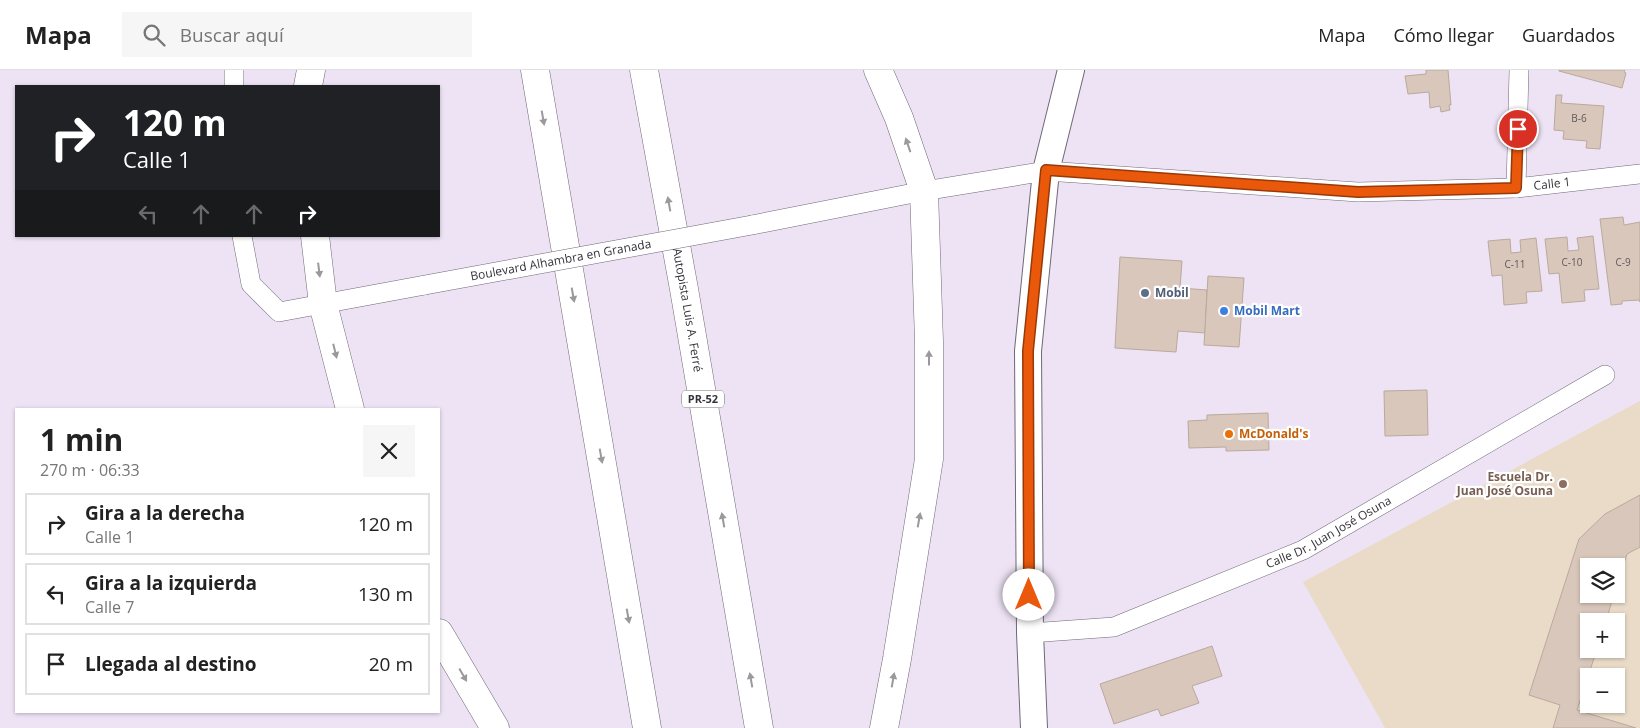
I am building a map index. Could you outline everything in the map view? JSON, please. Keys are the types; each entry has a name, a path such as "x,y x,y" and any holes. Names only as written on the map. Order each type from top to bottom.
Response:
{"highway":[{"path":"308,85 311,70"},
{"path":"535,70 647,728"},
{"name":"Autopista Luis A. Ferré","path":"644,70 684,289 759,728"},
{"path":"878,70 899,118 924,191 929,341 929,459 884,728"},
{"path":"315,237 323,304 350,408"},
{"path":"440,634 495,728"}],"street":[{"path":"234,70 234,85"},
{"path":"1034,728 1030,633 1028,351 1046,170 1071,70"},
{"path":"1516,188 1519,70"},
{"name":"Boulevard Alhambra en Granada","path":"242,237 251,284 279,312 752,225 924,191 1046,170"},
{"name":"Calle 1","path":"1046,170 1358,192 1516,188 1640,174"},
{"name":"Calle Dr. Juan José Osuna","path":"1030,633 1114,627 1303,550 1605,375"}],"shaded area":[{"name":"Escuela Dr. Juan José Osuna","path":"1640,401 1640,728 1385,728 1303,582"}],"building":[{"path":"1426,70 1448,70 1450,110 1441,112 1440,106 1430,108 1429,92 1408,94 1405,76 1426,74"},
{"path":"1559,70 1625,70 1624,72 1626,73 1622,88"},
{"path":"1556,95 1562,95 1561,103 1604,106 1600,149 1586,148 1587,141 1563,139 1564,131 1554,130"},
{"path":"1623,217 1624,225 1640,222 1640,302 1639,300 1622,301 1622,304 1611,305 1600,219"},
{"path":"1593,236 1599,289 1584,290 1585,301 1562,303 1559,273 1549,274 1545,239 1567,237 1568,251 1579,250 1577,238"},
{"path":"1536,238 1542,291 1526,292 1527,303 1504,305 1502,275 1492,276 1488,241 1510,239 1511,253 1521,252 1520,240"},
{"path":"1120,257 1182,261 1180,288 1207,290 1205,333 1178,331 1176,352 1115,348"},
{"name":"Mobil Mart","path":"1208,276 1244,278 1239,347 1204,345"},
{"path":"1427,390 1428,435 1385,436 1384,391"},
{"name":"McDonald's","path":"1268,413 1269,450 1226,451 1226,447 1189,448 1188,421 1207,420 1207,415"},
{"path":"1640,495 1640,547 1627,554 1625,560 1625,558 1580,558 1580,603 1611,603 1608,613 1580,613 1580,658 1594,658 1591,668 1580,668 1580,701 1577,710 1580,713 1587,713 1636,728 1553,728 1560,705 1529,695 1579,539 1605,514"},
{"path":"1212,646 1222,676 1192,686 1199,703 1161,716 1158,709 1114,724 1100,684"}],"place":[{"name":"Mobil","path":"1145,293"},
{"name":"Mobil Mart","path":"1224,311"},
{"name":"McDonald's","path":"1229,434"},
{"name":"Escuela Dr. Juan José Osuna","path":"1563,484"}],"route":[{"path":"1029,595 1028,351 1046,170 1339,192 1516,188 1518,129"}]}
